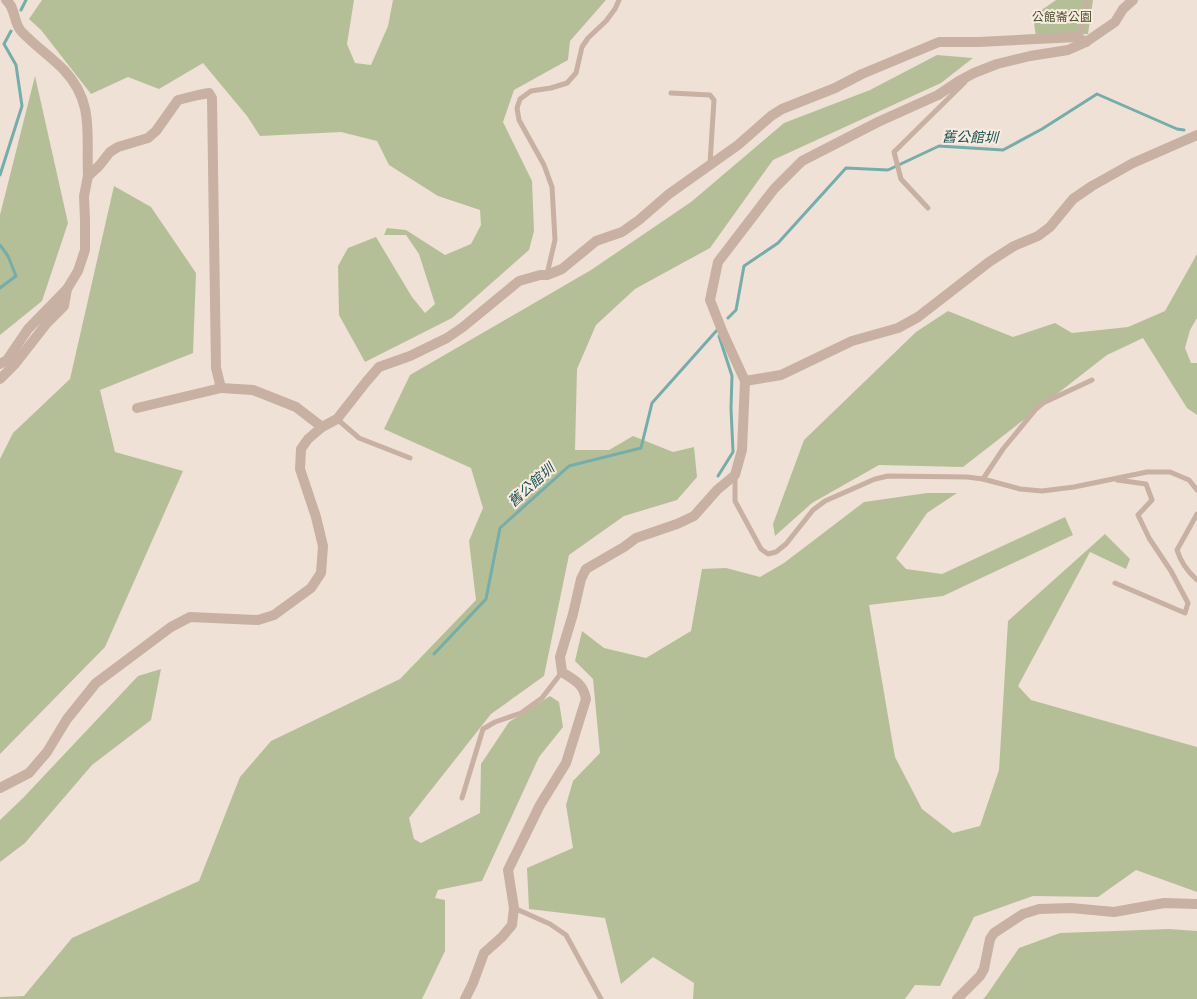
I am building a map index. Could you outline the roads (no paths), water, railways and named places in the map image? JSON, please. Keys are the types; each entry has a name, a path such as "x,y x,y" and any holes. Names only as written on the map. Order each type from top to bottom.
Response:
{"street":[{"path":"0,379 15,364 47,323 64,306 68,289 78,271 85,250 86,220 84,196 88,176 87,113 80,90 64,70 19,29 11,4 6,0"},
{"path":"465,999 484,953 512,925 514,908 508,870 540,805 566,763 586,699 584,689 562,672 560,657 581,579 586,569 636,538 694,516 717,490 735,476 742,450 745,381 710,300 718,262 774,189 802,161 878,122 938,95 974,73 997,64 1068,50 1115,22 1123,9 1133,0"},
{"path":"0,788 29,774 96,683 171,627 190,618 258,620 274,615 311,588 321,574 324,546 300,470 302,449 308,439 322,427 337,419 380,367 410,356 447,338 463,328 519,281 547,275 562,269 596,241 622,232 639,220 668,194 738,145 771,116 782,109 940,42 1082,40"},
{"path":"88,176 110,152 118,147 148,138 156,131 178,100 209,93 212,98 216,368 221,388"},
{"path":"745,381 781,375 852,340 898,328 918,317 989,262 1014,246 1038,236 1050,227 1073,199 1092,186 1133,163 1197,135"},
{"path":"0,364 7,360 28,329 68,289"},
{"path":"137,408 221,388 253,390 296,407 322,427"},
{"path":"957,999 980,976 984,969 990,939 994,933 1023,914 1039,909 1071,908 1114,912 1164,903 1197,904"}],"lane":[{"path":"547,275 556,240 552,187 544,165 519,120 518,108 520,99 530,91 568,83 576,73 582,47 588,38 606,21 619,0"},
{"path":"1082,40 1088,12 1087,0"},
{"path":"928,208 901,179 894,152 974,73"},
{"path":"671,93 710,95 714,100 710,164"},
{"path":"983,479 1003,449 1036,409 1043,403 1092,380"},
{"path":"337,419 359,438 410,458"},
{"path":"735,476 735,501 761,549 768,554 776,552 786,544 814,510 825,501 875,479 888,476 967,477 983,479 1020,489 1042,491 1074,487 1147,472 1170,472 1189,480 1197,490"},
{"path":"1112,479 1146,484 1152,500 1138,515 1149,538 1171,571 1188,603 1185,613 1115,583"},
{"path":"1197,514 1177,550 1180,561 1197,580"},
{"path":"462,798 483,729 495,722 520,713 542,698 562,672"},
{"path":"514,908 550,924 566,935 601,999"}],"waterway":[{"path":"21,10 26,0"},
{"path":"0,175 22,106 16,65 4,44 11,31"},
{"name":"舊公館圳","path":"728,318 736,310 744,266 778,243 846,168 888,170 939,146 1003,150 1042,129 1097,94 1177,129 1184,130"},
{"path":"0,245 8,256 16,276 0,288"},
{"name":"舊公館圳","path":"434,654 486,599 500,528 569,466 641,448 652,403 718,329"},
{"path":"718,476 733,452 732,376 719,336"}],"park label":[{"name":"公館崙公園","path":"1062,17"}]}
